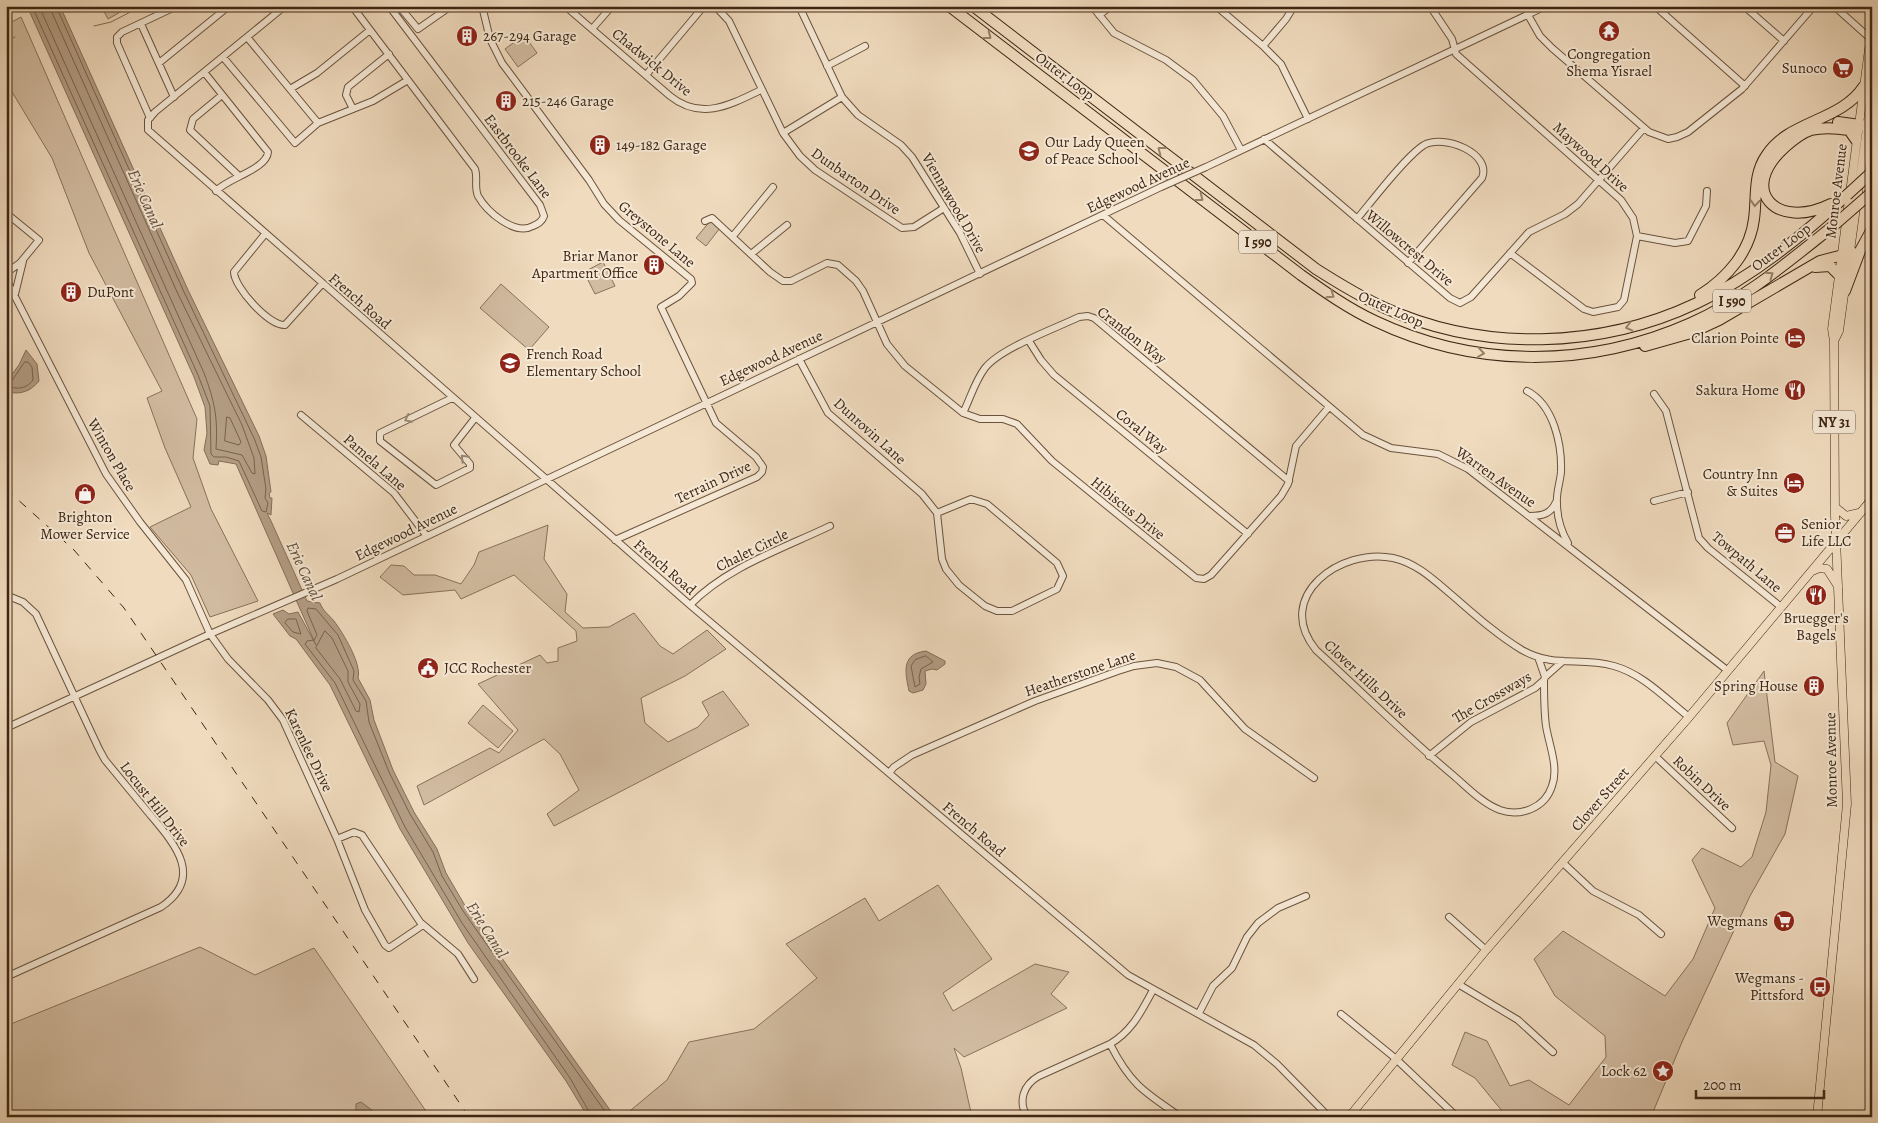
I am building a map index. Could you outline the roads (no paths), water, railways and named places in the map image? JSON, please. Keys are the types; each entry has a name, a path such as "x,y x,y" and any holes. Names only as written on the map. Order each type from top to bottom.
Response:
{"highway":[{"name":"Outer Loop","path":"949,6 1301,275 1340,302 1375,321 1415,337 1482,353 1557,357 1617,349 1692,323 1736,298 1832,227 1871,193"},
{"name":"Outer Loop","path":"973,6 1316,268 1350,290 1385,308 1423,323 1479,336 1540,340 1579,338 1660,318 1697,303 1736,282 1835,204"},
{"path":"1660,318 1713,286 1735,264 1752,228 1757,178 1762,163 1780,140 1851,103 1868,89"},
{"path":"1807,125 1824,122 1863,125"},
{"path":"1856,140 1849,130 1830,128 1810,130 1798,136 1771,161 1765,172 1763,185 1768,198 1772,204 1784,212 1808,213 1835,204 1872,172"},
{"path":"1845,291 1860,251 1872,230"},
{"path":"1617,349 1634,349 1691,333 1719,320 1820,261 1847,253"},
{"path":"1800,273 1819,265 1830,266 1840,275"}],"main road":[{"name":"Monroe Avenue","path":"1817,1117 1847,804 1836,541 1834,341 1832,329 1840,275 1847,253 1868,89 1869,49 1872,46"},
{"name":"Monroe Avenue","path":"1834,341 1839,331 1845,291 1856,140 1863,125"},
{"name":"Clover Street","path":"1349,1117 1395,1058 1486,950 1689,717 1872,499"},
{"path":"1835,507 1846,516 1859,514"},
{"path":"1810,572 1819,568 1827,569 1839,588"}],"street":[{"path":"177,6 122,32 117,40 150,118 285,6"},
{"path":"158,63 229,6"},
{"name":"Eastbrooke Lane","path":"352,6 475,169 476,188 484,203 516,229 526,230 541,221 544,214 540,205 389,6"},
{"path":"399,6 418,29 451,6"},
{"name":"Greystone Lane","path":"482,6 490,39 502,64 608,208 691,279 692,283 679,296 661,307 706,402"},
{"name":"Chadwick Drive","path":"565,6 675,100 701,110 722,108 761,90"},
{"path":"592,29 612,6"},
{"path":"646,75 704,6"},
{"name":"Dunbarton Drive","path":"715,6 728,21 783,133 800,156 815,170 896,225 908,229 944,208"},
{"name":"Viennawood Drive","path":"799,6 842,97 858,115 909,152 960,233 980,274"},
{"path":"1092,6 1119,36 1166,60 1193,80 1223,116 1241,150"},
{"path":"1099,15 1111,6"},
{"path":"1216,6 1281,64 1308,119"},
{"path":"1263,46 1286,19 1294,6"},
{"path":"1324,6 1335,8"},
{"name":"Maywood Drive","path":"1430,6 1450,36 1458,56 1625,205 1634,220 1637,236"},
{"name":"Edgewood Avenue","path":"6,728 210,634 318,587 1546,6"},
{"path":"1655,6 1745,86"},
{"path":"1744,6 1784,41"},
{"path":"1528,15 1544,40 1644,128 1663,138 1681,136 1745,86 1814,6"},
{"path":"1834,6 1872,40"},
{"path":"141,24 174,97"},
{"path":"290,89 317,73 370,30"},
{"path":"247,37 318,122"},
{"path":"827,66 865,46"},
{"path":"353,109 346,95 348,87 389,54"},
{"path":"223,57 296,143 318,122 379,98 408,80"},
{"path":"204,72 268,152 264,162 224,183 216,191"},
{"path":"222,95 193,119 190,126 197,138 239,176"},
{"path":"783,133 842,97"},
{"name":"French Road","path":"150,118 147,124 148,130 690,605 1128,975 1254,1045 1277,1064 1329,1117"},
{"name":"Willowcrest Drive","path":"1264,139 1408,263 1450,298 1460,303 1469,299 1532,229 1573,209 1644,128"},
{"path":"1356,219 1414,153 1426,144 1436,141 1451,142 1464,148 1483,168 1482,178 1408,263"},
{"path":"733,236 773,188"},
{"path":"1510,253 1584,309 1593,312 1618,307 1622,303 1637,236 1675,243 1688,241 1706,206 1707,191"},
{"path":"6,213 39,240 6,273"},
{"name":"Warren Avenue","path":"1103,216 1329,407 1375,443 1395,449 1433,452 1460,464 1728,670"},
{"path":"705,221 712,218 751,254 787,225"},
{"path":"265,234 234,272 240,289 246,297 277,324 284,325 322,284"},
{"name":"Hibiscus Drive","path":"751,254 770,272 787,281 796,279 826,263 838,265 856,281 887,344 898,360 963,413 980,419 1009,420 1017,424 1052,462 1196,578 1204,579 1212,575 1281,496 1289,481 1294,450 1329,407"},
{"path":"6,293 15,296 15,286 24,257"},
{"name":"Winton Place","path":"6,279 97,458 140,522 186,580 210,634"},
{"name":"Crandon Way","path":"963,413 986,367 998,356 1079,317 1090,316 1289,481"},
{"name":"Coral Way","path":"1029,340 1041,360 1054,375 1248,534"},
{"name":"Dunrovin Lane","path":"800,359 828,413 922,494 937,512"},
{"path":"1527,391 1543,404 1557,436 1561,474 1553,510 1548,513 1530,516"},
{"name":"Towpath Lane","path":"1654,394 1666,411 1688,492 1696,532 1703,544 1781,607"},
{"path":"452,398 380,433 380,441 436,485 470,468 470,464 454,446 475,418"},
{"name":"Terrain Drive","path":"615,540 762,472 763,467 760,460 720,427 706,402"},
{"name":"Pamela Lane","path":"302,415 394,493 426,535"},
{"path":"1654,501 1688,492"},
{"path":"971,500 984,502 1057,563 1063,576 1060,586 1054,592 1012,611 1002,612 988,608 959,585 946,569 942,559 937,512 971,500"},
{"path":"1556,501 1563,533 1569,547"},
{"name":"Chalet Circle","path":"690,605 707,588 726,576 830,526"},
{"name":"Clover Hills Drive","path":"1538,657 1545,679 1545,714 1554,777 1550,791 1540,805 1518,812 1494,807 1429,756 1311,644 1305,631 1302,613 1307,593 1316,580 1338,567 1369,557 1383,556 1405,561 1426,574 1497,633 1538,657 1549,661 1598,662 1628,671 1689,717"},
{"name":"Locust Hill Drive","path":"6,595 23,602 36,614 105,760 177,848 182,862 183,877 174,896 161,907 6,976"},
{"name":"Karenlee Drive","path":"210,634 228,659 268,700 283,720 337,838 365,910 385,945 389,948 423,924"},
{"path":"1545,679 1563,661"},
{"name":"Heatherstone Lane","path":"889,773 894,767 912,756 1035,701 1118,670 1157,663 1176,667 1200,680 1245,729 1314,778"},
{"name":"The Crossways","path":"1429,756 1464,726 1535,688 1545,679"},
{"name":"Robin Drive","path":"1655,756 1732,828"},
{"path":"337,838 354,832 362,835 423,924 458,954 474,979"},
{"path":"1562,862 1593,891 1639,915 1661,934"},
{"path":"1198,1013 1213,986 1232,968 1247,938 1258,923 1278,908 1306,896"},
{"path":"1449,917 1486,950"},
{"path":"1458,984 1518,1020 1554,1052"},
{"path":"1027,1117 1023,1108 1022,1097 1026,1087 1034,1079 1110,1044 1132,1026 1153,990"},
{"path":"1341,1014 1395,1058 1457,1117"},
{"path":"1110,1044 1126,1073 1136,1085 1181,1117"}],"water":[{"name":"Erie Canal","path":"27,6 60,6 188,290 259,436 266,456 271,492 269,493 270,498 272,498 271,515 267,513 307,601 320,603 338,626 355,657 358,678 370,700 374,720 393,770 414,812 437,849 446,873 467,909 615,1117 588,1117 566,1081 468,943 400,829 330,685 296,639 290,636 273,614 283,610 289,614 298,612 316,645 236,464 219,461 218,465 210,464 204,450 207,433 205,407 194,377"},
{"path":"26,350 37,364 39,381 25,391 17,393 8,392 6,382 19,365"},
{"path":"926,651 945,661 945,664 937,670 925,671 926,684 923,690 913,693 909,691 906,677 907,665 912,656"},
{"path":"361,1102 373,1111 376,1117 358,1117 356,1104"}],"waterway":[{"path":"94,26 111,22 142,6"},
{"path":"6,41 15,37"}],"railway":[{"path":"6,489 74,550 124,608 469,1117"}],"place":[{"name":"Congregation Shema Yisrael","path":"1609,31"},
{"name":"267-294 Garage","path":"467,36"},
{"name":"Sunoco","path":"1843,68"},
{"name":"215-246 Garage","path":"506,101"},
{"name":"149-182 Garage","path":"600,145"},
{"name":"Our Lady Queen of Peace School","path":"1029,151"},
{"name":"Briar Manor Apartment Office","path":"654,265"},
{"name":"DuPont","path":"71,292"},
{"name":"Clarion Pointe","path":"1795,338"},
{"name":"French Road Elementary School","path":"510,363"},
{"name":"Sakura Home","path":"1795,390"},
{"name":"Country Inn & Suites","path":"1794,483"},
{"name":"Brighton Mower Service","path":"85,494"},
{"name":"Senior Life LLC","path":"1785,533"},
{"name":"Bruegger's Bagels","path":"1816,595"},
{"name":"JCC Rochester","path":"428,668"},
{"name":"Spring House","path":"1814,686"},
{"name":"Wegmans","path":"1784,921"},
{"name":"Wegmans - Pittsford","path":"1820,987"},
{"name":"Lock 62","path":"1663,1071"}]}
